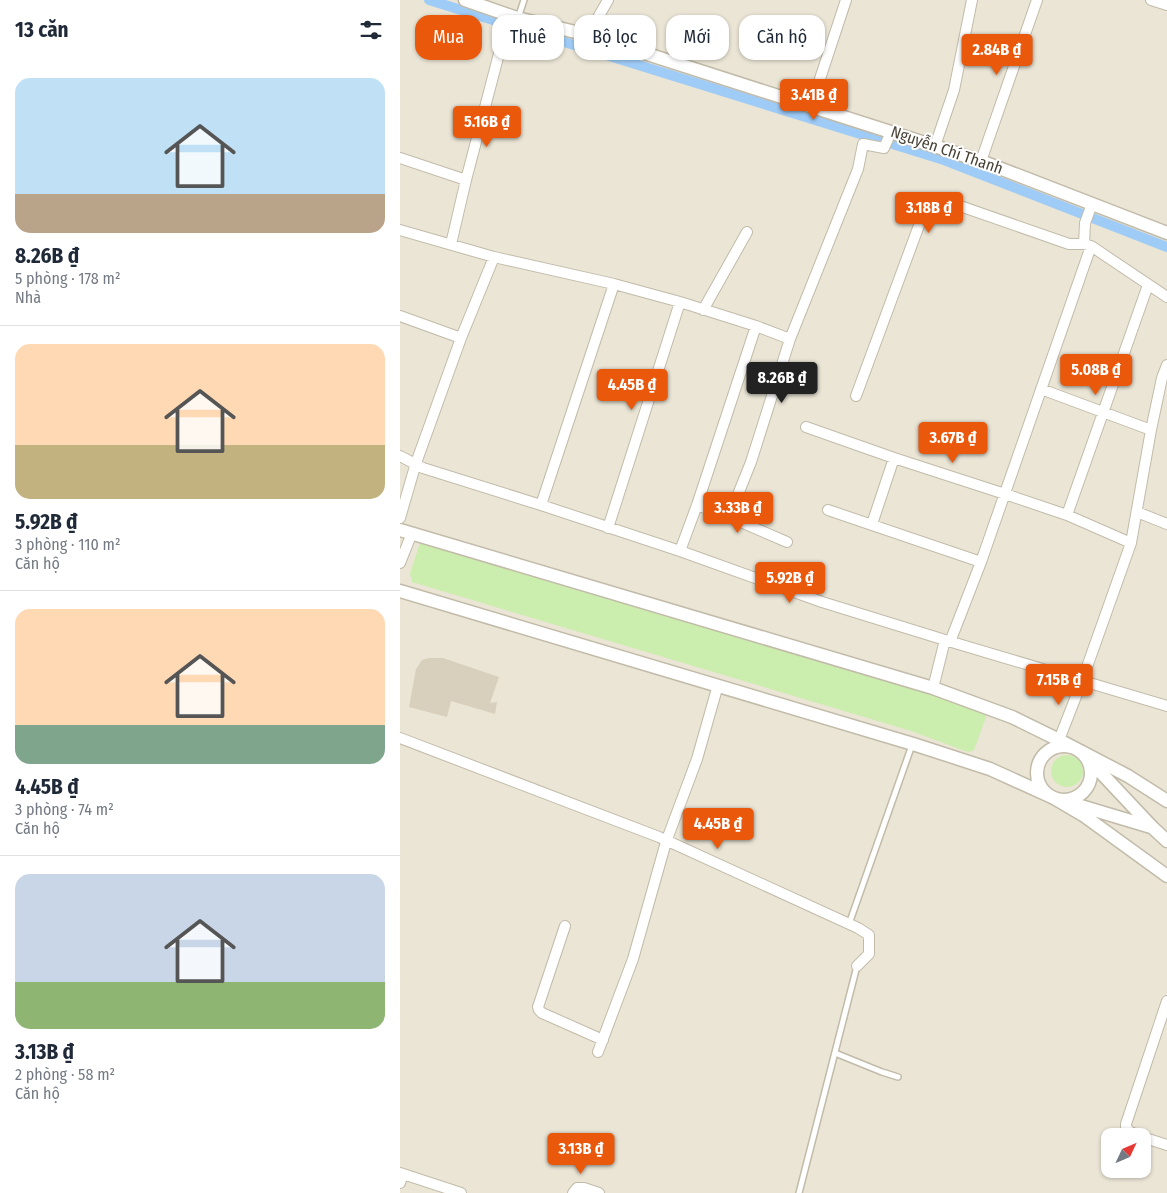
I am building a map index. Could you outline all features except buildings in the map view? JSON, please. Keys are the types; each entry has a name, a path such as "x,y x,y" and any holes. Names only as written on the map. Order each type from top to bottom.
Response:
{"street":[{"name":"Nguyễn Chí Thanh","path":"465,0 508,15"},
{"path":"599,15 608,0"},
{"path":"811,106 846,0"},
{"path":"935,146 954,90 972,0"},
{"path":"981,161 1037,0"},
{"path":"1151,0 1167,5"},
{"name":"Nguyễn Chí Thanh","path":"656,57 811,106 888,138 935,146 981,161 1167,233"},
{"path":"451,244 497,60"},
{"path":"730,517 790,339 858,169 864,144 884,148 888,138"},
{"path":"400,158 466,180"},
{"path":"856,396 928,201 931,199 937,198 1069,244 1087,245 1167,297"},
{"path":"933,688 947,641 981,562 1041,389 1087,245 1085,223 1092,204"},
{"path":"400,230 494,257 614,284 680,302 790,339"},
{"path":"703,310 746,232"},
{"path":"400,518 416,463 461,338 494,257"},
{"path":"541,505 614,284"},
{"path":"1067,515 1148,285"},
{"path":"608,528 680,302"},
{"path":"400,316 461,338"},
{"path":"680,551 756,326"},
{"path":"1059,740 1131,543 1151,430 1162,378 1167,365"},
{"path":"1041,389 1151,430"},
{"path":"806,427 1067,515 1131,543"},
{"path":"400,456 423,468 680,551 822,602 1082,681 1165,703"},
{"path":"872,524 894,458"},
{"path":"697,505 787,542"},
{"path":"828,510 981,562"},
{"path":"1137,512 1167,524"},
{"path":"400,563 406,532 933,688 1012,718 1059,740 1128,776 1167,801"},
{"path":"400,591 913,744 990,770 1058,800 1153,828"},
{"path":"598,1052 633,959 666,840 697,759 718,686"},
{"path":"400,738 666,840 849,924 868,935 869,954 857,966"},
{"path":"1167,841 1082,752 1070,746 1061,746 1052,748 1040,760 1037,778 1046,794 1084,815 1167,876"},
{"path":"1058,800 1072,800 1087,790 1092,772 1090,763 1082,752"},
{"path":"565,926 538,1010 603,1040"},
{"path":"1127,1128 1126,1124 1167,1001"},
{"path":"1151,1140 1167,1145"},
{"path":"401,1177 461,1193"},
{"path":"573,1193 577,1188 582,1187 599,1193"}],"lane":[{"path":"518,15 524,0"},
{"path":"849,924 913,744"},
{"path":"799,1193 857,966"},
{"path":"835,1053 898,1077"}],"shaded area":[{"path":"400,0 1167,0 1167,1193 400,1193"}],"green space":[{"path":"421,540 926,690 984,712 986,717 974,750 968,752 911,731 412,582 410,573"},
{"path":"1067,755 1073,756 1078,760 1082,765 1082,777 1078,782 1073,786 1067,787 1061,786 1056,782 1052,777 1051,771 1052,765 1056,760 1061,756"}],"waterway":[{"path":"429,0 944,160 1167,247"}]}
